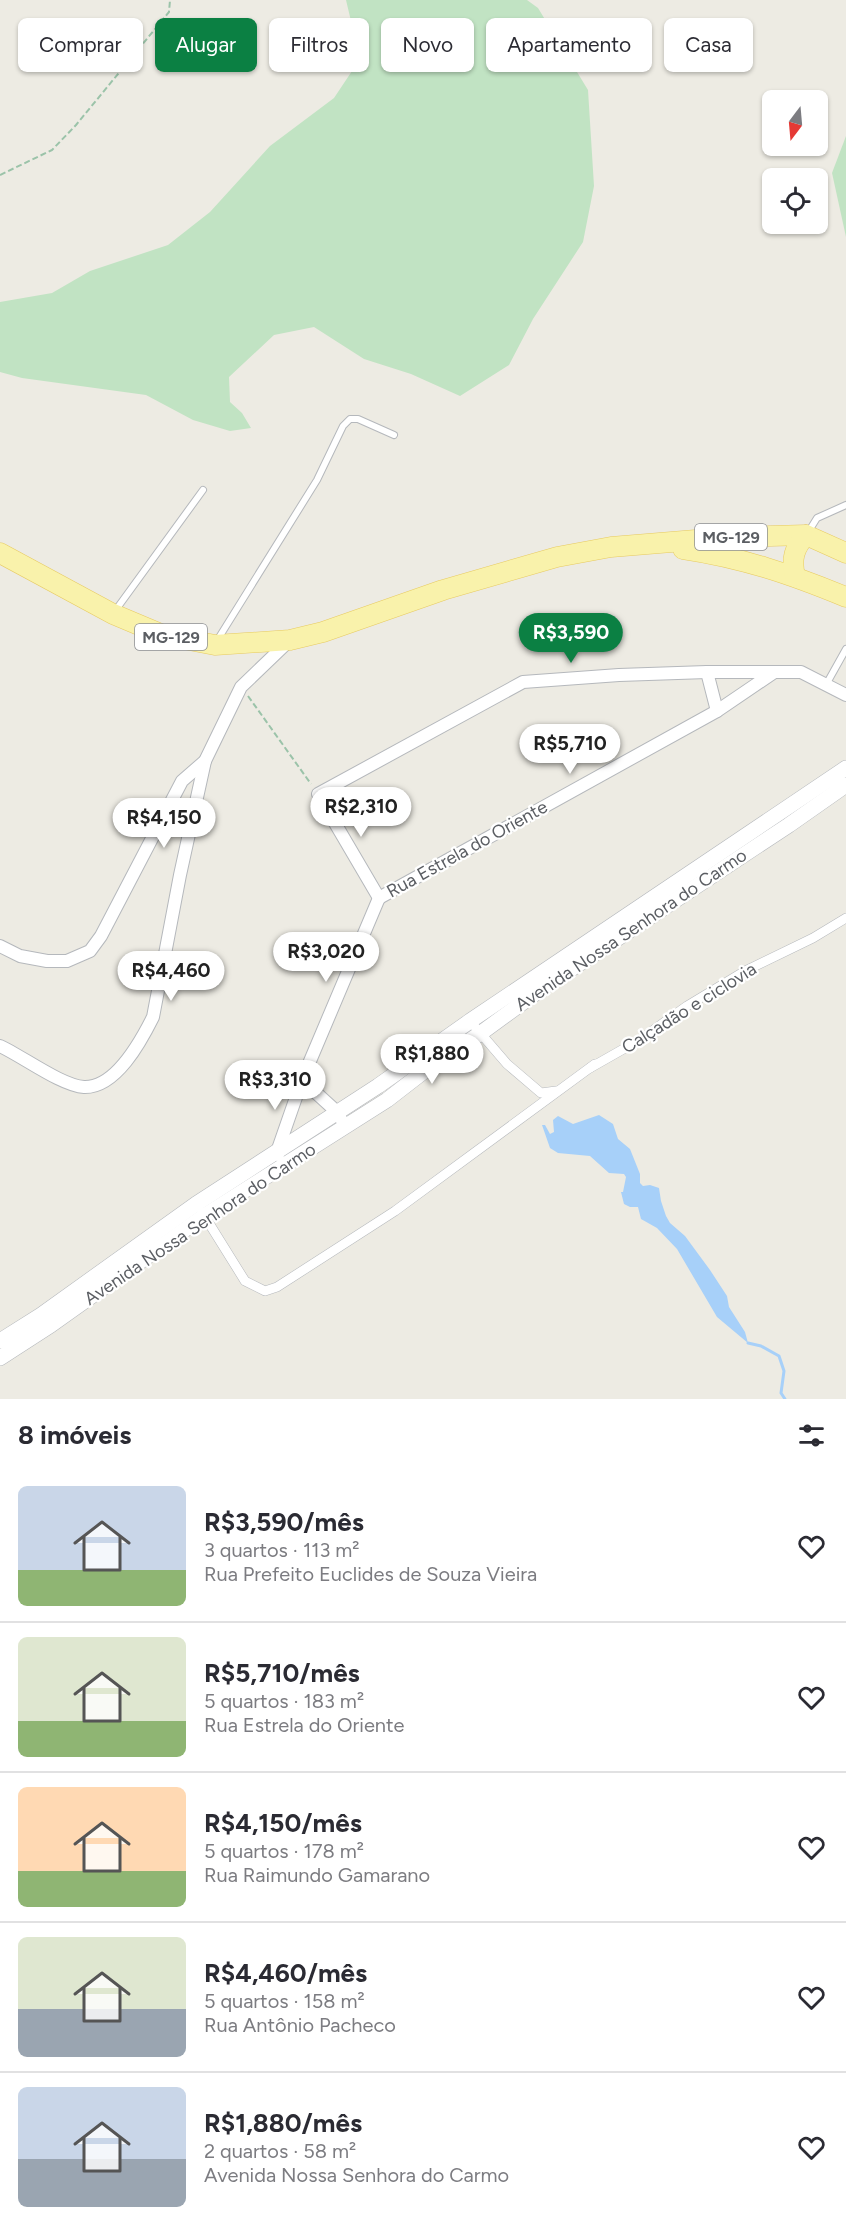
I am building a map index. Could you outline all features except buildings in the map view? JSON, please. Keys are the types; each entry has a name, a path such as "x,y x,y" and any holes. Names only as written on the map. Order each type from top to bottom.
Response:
{"main road":[{"name":"MG-129","path":"0,553 113,614 163,635 215,645 290,640 323,632 443,590 557,556 611,548 732,537 806,535 846,553"},
{"path":"795,576 792,565 793,554 798,543 806,535"},
{"name":"MG-129","path":"657,545 728,556 795,576 846,597"}],"street":[{"path":"0,1046 67,1083 84,1087 100,1083 123,1067 153,1017 180,875 205,761 241,687 290,640"},
{"path":"707,672 717,711"},
{"path":"280,1159 302,1080 379,898 318,794 523,682 619,675 801,672 846,694"},
{"name":"Rua Estrela do Oriente","path":"379,898 717,711 773,673"},
{"path":"0,946 20,956 47,961 67,961 90,951 101,936 182,781 205,761"},
{"name":"Avenida Nossa Senhora do Carmo","path":"784,820 846,768"},
{"name":"Avenida Nossa Senhora do Carmo","path":"0,1358 46,1320 200,1210 280,1159 346,1126 387,1100 422,1063 470,1021 540,982 784,820 846,785"},
{"name":"Calçadão e ciclovia","path":"595,1064 641,1039 687,1006 726,983 813,938 846,918"},
{"name":"Avenida Nossa Senhora do Carmo","path":"280,1159 337,1112 422,1063 481,1033 540,982"},
{"path":"470,1021 507,1064 541,1093 556,1091 595,1064"},
{"path":"200,1210 245,1281 266,1291 277,1287 395,1212 595,1064"},
{"path":"302,1080 337,1112 346,1126"},
{"name":"Avenida Nossa Senhora do Carmo","path":"0,1341 46,1320"}],"lane":[{"path":"215,645 317,480 343,426 350,419 358,418 394,435"},
{"path":"113,614 203,490"},
{"path":"806,535 817,518 846,506"},
{"path":"827,683 846,649"}],"path":[{"path":"0,175 52,150 76,125 169,12 170,0"},
{"path":"241,687 318,794"}],"green space":[{"path":"346,0 527,0 538,8 544,18 486,18 486,72 577,72 588,90 594,186 583,242 533,319 509,365 460,396 411,374 364,359 314,327 274,335 229,377 230,402 242,413 251,428 230,431 193,420 146,395 22,378 0,372 0,302 52,293 90,271 168,245 210,212 270,146 334,98 351,72 369,72 369,18 350,18"},
{"path":"846,136 846,237 832,173"}],"water":[{"path":"599,1115 613,1124 618,1139 630,1149 640,1174 640,1183 643,1186 650,1185 659,1188 661,1201 670,1223 685,1236 727,1296 729,1307 745,1332 748,1343 717,1317 677,1249 657,1228 641,1219 638,1207 624,1204 621,1192 623,1192 626,1177 624,1174 609,1173 590,1156 558,1153 550,1148 542,1125 545,1125 550,1134 554,1132 553,1120 558,1116 573,1124"}],"waterway":[{"path":"748,1343 761,1346 779,1356 784,1371 781,1393 785,1399"}]}
